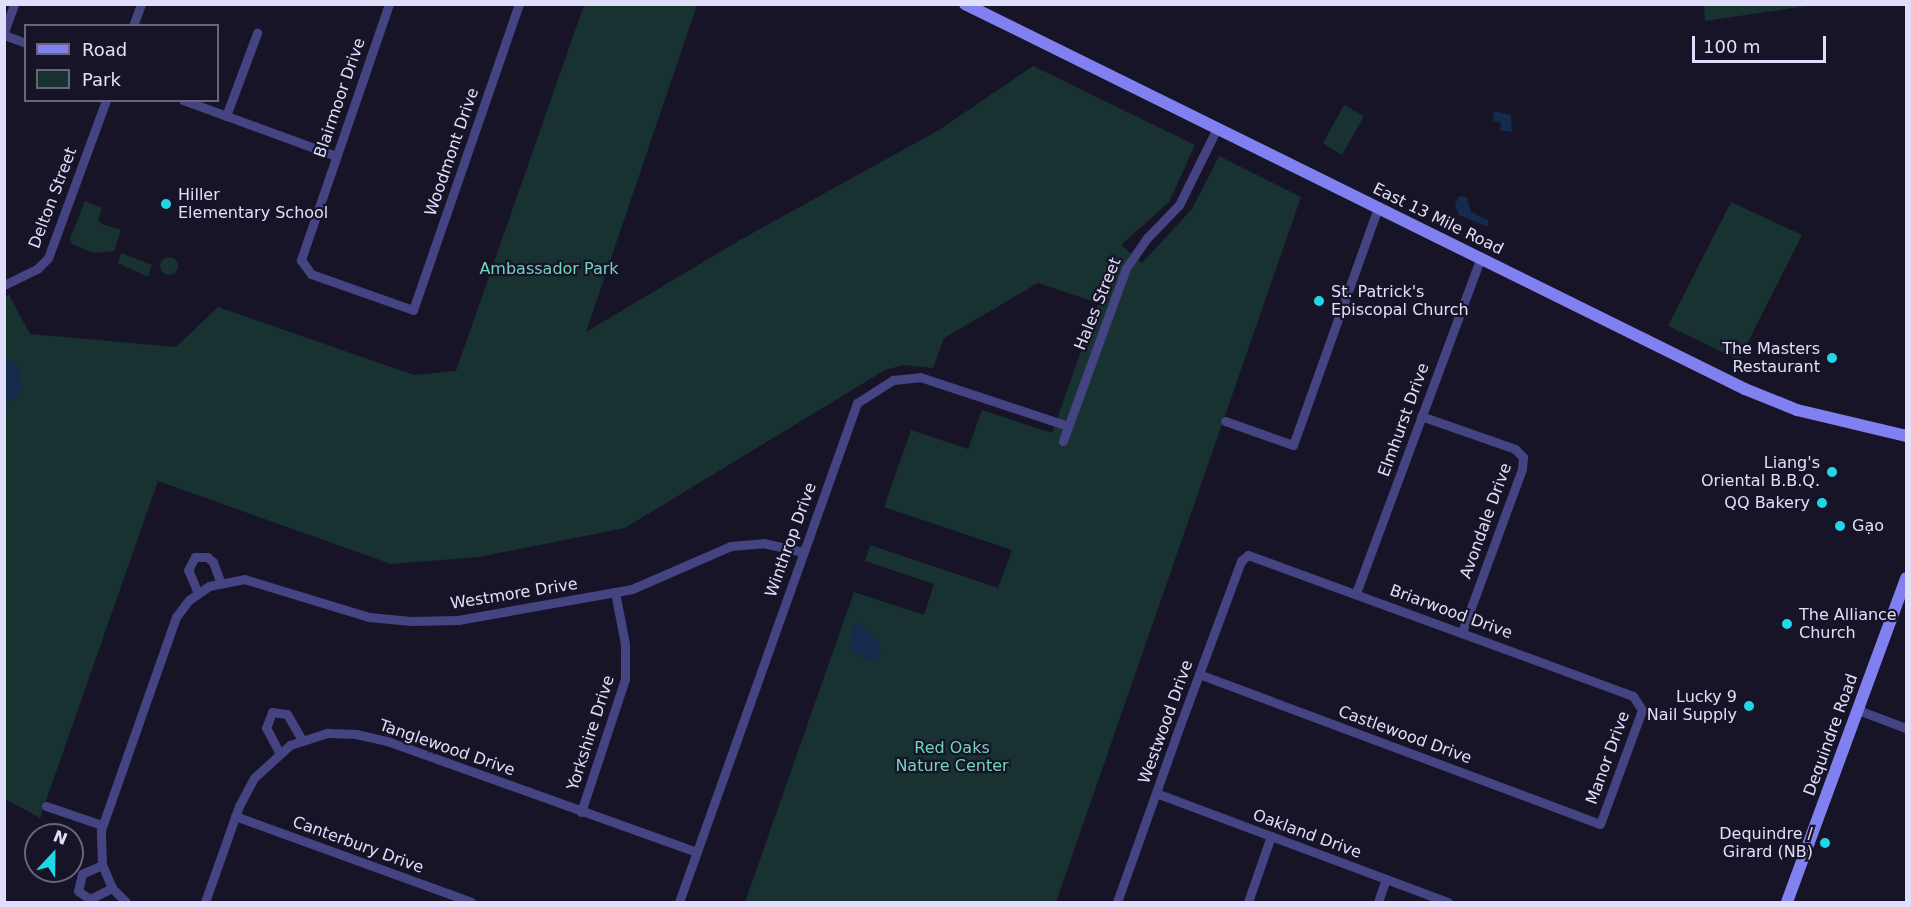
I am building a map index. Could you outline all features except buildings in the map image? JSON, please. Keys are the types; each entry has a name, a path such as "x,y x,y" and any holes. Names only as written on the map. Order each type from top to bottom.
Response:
{"main road":[{"name":"East 13 Mile Road","path":"965,4 1756,394 1826,418 1906,436"},
{"name":"Dequindre Road","path":"1787,903 1906,578"}],"street":[{"path":"14,4 4,33 24,42"},
{"path":"134,24 141,4"},
{"name":"Blairmoor Drive","path":"304,269 301,256 389,4"},
{"name":"Woodmont Drive","path":"304,269 413,310 519,4"},
{"path":"226,116 256,33"},
{"name":"Delton Street","path":"4,285 37,269 48,258 105,102"},
{"path":"188,102 336,156"},
{"name":"Hales Street","path":"1064,441 1126,268 1186,195 1217,128"},
{"path":"1226,421 1293,445 1378,208"},
{"name":"Elmhurst Drive","path":"1356,593 1480,259"},
{"name":"Winthrop Drive","path":"679,903 802,552 857,404 893,380 930,380 1068,426"},
{"name":"Avondale Drive","path":"1421,416 1515,449 1523,457 1522,469 1462,632"},
{"name":"Westmore Drive","path":"102,865 102,825 172,627 182,608 198,593 220,581 257,581 346,611 411,621 487,617 615,592 660,579 708,553 731,546 763,543 802,552"},
{"name":"Briarwood Drive","path":"1248,555 1633,696 1641,703"},
{"name":"Westwood Drive","path":"1118,903 1240,561 1248,555"},
{"path":"198,593 188,570 195,556 207,557 213,562 220,581"},
{"name":"Yorkshire Drive","path":"581,812 625,679 626,644 615,592"},
{"name":"Castlewood Drive","path":"1199,674 1600,824"},
{"name":"Manor Drive","path":"1600,824 1640,717 1641,703"},
{"path":"1858,710 1906,728"},
{"path":"279,752 266,728 272,712 288,714 302,740"},
{"name":"Tanglewood Drive","path":"205,903 235,816 254,778 279,752 302,740 336,733 371,736 697,852"},
{"name":"Oakland Drive","path":"1156,794 1448,903"},
{"path":"46,806 102,825"},
{"name":"Canterbury Drive","path":"235,816 471,903"},
{"path":"1248,903 1271,836"},
{"path":"112,888 90,899 78,891 82,874 102,865 112,888 126,903"},
{"path":"1378,903 1386,879"}],"green space":[{"path":"1704,4 1814,4 1814,5 1705,21"},
{"path":"584,5 697,5 586,332 740,240 939,130 1033,66 1195,145 1169,202 1121,245 1142,263 1192,209 1219,156 1301,197 1056,902 745,902 854,592 924,615 934,584 865,561 870,545 998,588 1012,550 884,507 911,430 968,449 982,410 1052,433 1098,303 1038,283 944,338 933,368 904,365 885,370 625,528 479,557 391,564 158,481 40,818 5,799 5,297 9,295 30,334 176,347 218,307 414,375 456,371"},
{"path":"1344,105 1364,116 1342,155 1323,143"},
{"path":"85,201 102,208 98,219 102,224 121,230 114,251 93,253 72,244 70,239"},
{"path":"1731,202 1802,235 1739,360 1668,326"},
{"path":"121,253 152,265 148,277 118,263"},
{"path":"169,257 175,260 178,266 175,272 169,275 163,272 160,266 163,260"}],"water":[{"path":"1494,111 1511,115 1512,132 1500,130 1501,123 1493,121"},
{"path":"1459,196 1467,197 1471,212 1488,220 1488,227 1459,215 1455,205"},
{"path":"5,357 18,367 23,390 14,400 5,402"},
{"path":"861,623 878,642 882,654 874,663 849,651 853,625"}],"place":[{"name":"Hiller Elementary School","path":"166,204"},
{"name":"St. Patrick's Episcopal Church","path":"1319,301"},
{"name":"The Masters Restaurant","path":"1832,358"},
{"name":"Liang's Oriental B.B.Q.","path":"1832,472"},
{"name":"QQ Bakery","path":"1822,503"},
{"name":"Gạo","path":"1840,526"},
{"name":"The Alliance Church","path":"1787,624"},
{"name":"Lucky 9 Nail Supply","path":"1749,706"},
{"name":"Dequindre / Girard (NB)","path":"1825,843"}],"park label":[{"name":"Ambassador Park","path":"549,269"},
{"name":"Red Oaks Nature Center","path":"952,757"}]}
